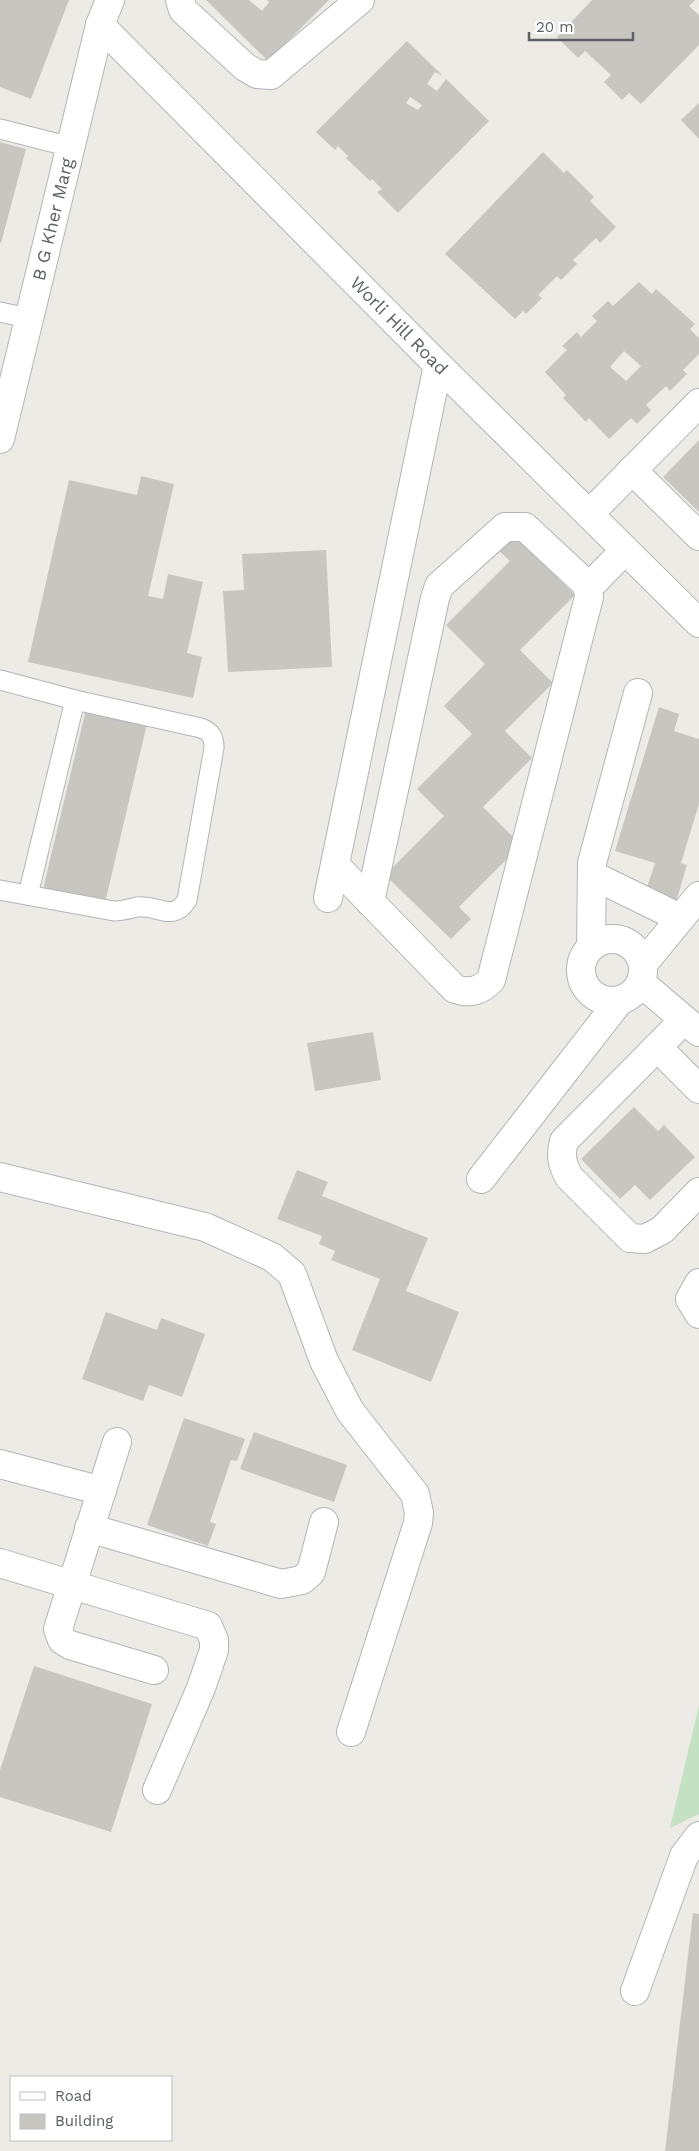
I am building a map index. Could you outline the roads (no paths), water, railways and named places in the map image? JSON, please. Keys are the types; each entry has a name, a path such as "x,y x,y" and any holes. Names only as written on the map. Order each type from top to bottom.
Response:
{"street":[{"name":"B G Kher Marg","path":"0,439 100,25 110,0"},
{"path":"179,3 246,67 257,74 271,75 360,0"},
{"name":"Worli Hill Road","path":"100,25 438,365 699,623"},
{"path":"328,898 438,365"},
{"path":"589,514 699,403"},
{"path":"632,470 699,536"},
{"path":"335,865 370,902 455,989 467,993 477,990 491,980 589,597 588,588 584,582 525,527 505,527 439,586 370,902"},
{"path":"588,588 625,550"},
{"path":"591,946 605,940 619,939 632,946 641,957 635,983 607,1001 594,996 585,986 580,972 583,958 591,946 592,863 638,693"},
{"path":"592,875 680,918"},
{"path":"480,1179 635,983 680,918 699,896"},
{"path":"635,983 691,1026 657,1047 564,1141 561,1153 563,1166 569,1177 630,1238 645,1239 662,1230 699,1192"},
{"path":"657,1047 699,1089"},
{"path":"0,1177 205,1227 272,1257 292,1274 324,1361 336,1387 350,1411 415,1494 419,1513 418,1522 351,1732"},
{"path":"699,1283 690,1299 699,1314"},
{"path":"118,1442 58,1629 62,1640 70,1645 154,1670"},
{"path":"0,1464 102,1491"},
{"path":"89,1528 281,1584 302,1580 311,1572 324,1522"},
{"path":"0,1563 208,1626 214,1640 214,1650 201,1688 157,1790"},
{"path":"635,1991 684,1856 699,1836"}],"lane":[{"path":"0,129 70,147"},
{"path":"0,312 28,318"},
{"path":"0,680 75,700 201,728 209,731 214,739 187,900 183,906 166,912 137,907 125,911 114,911 0,890"},
{"path":"28,896 75,700"}]}
